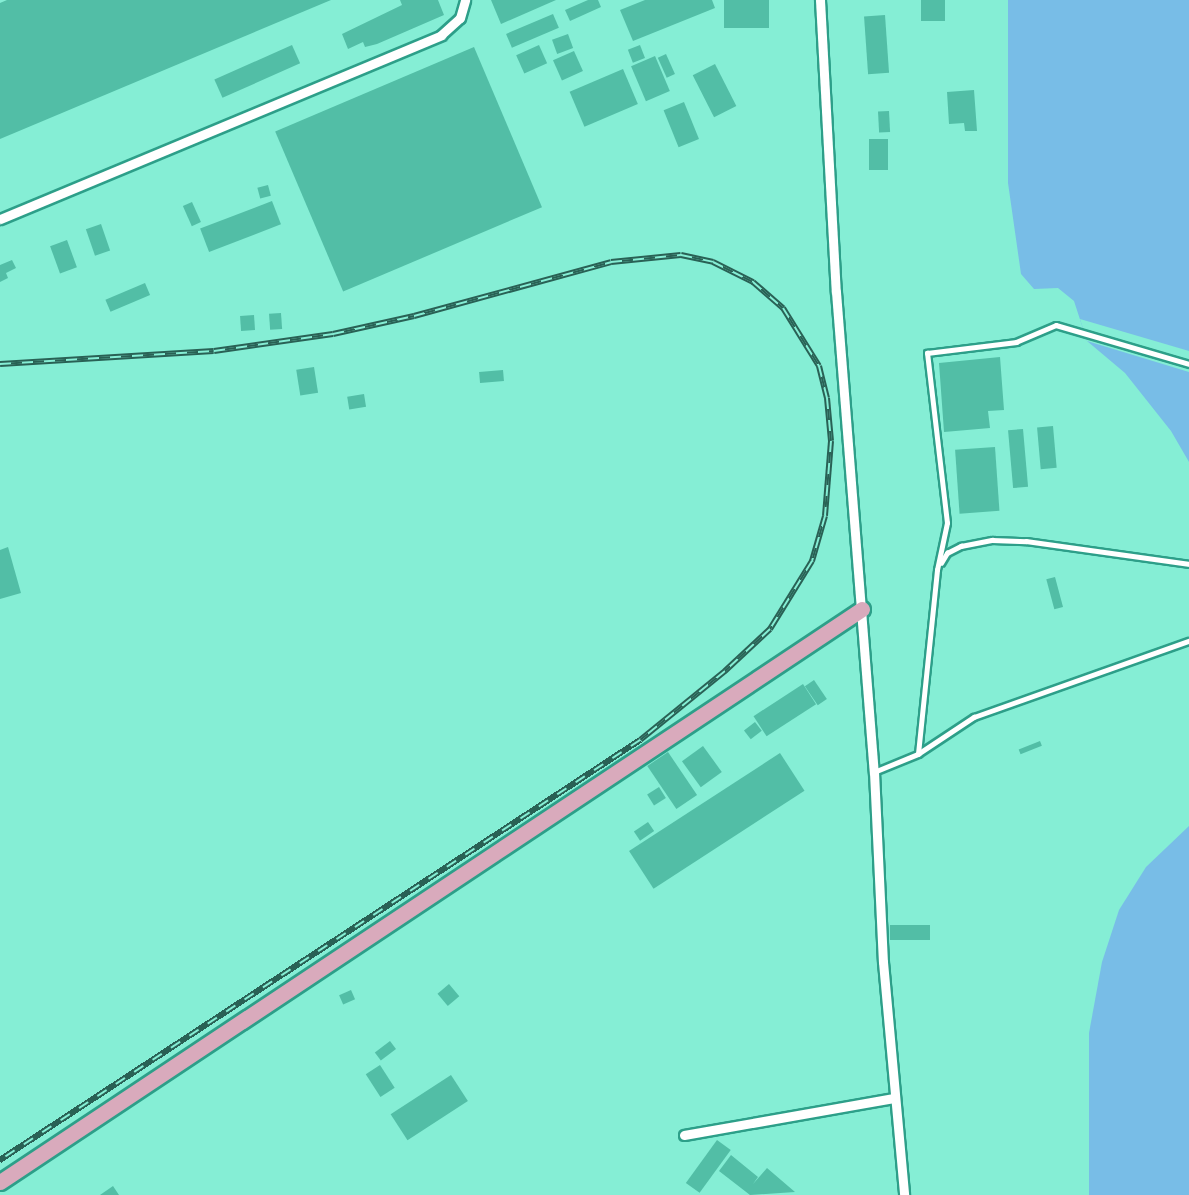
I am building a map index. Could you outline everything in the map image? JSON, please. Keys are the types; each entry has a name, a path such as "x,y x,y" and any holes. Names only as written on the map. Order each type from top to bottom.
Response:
{"main road":[{"path":"0,1182 862,609"}],"street":[{"path":"0,219 441,35 460,18 465,0"},
{"path":"820,0 836,292 874,772 882,951 904,1195"},
{"path":"684,1135 894,1098"}],"lane":[{"path":"918,754 937,570 947,523 927,353 1016,342 1056,325 1189,364"},
{"path":"937,570 947,553 992,540 1026,541 1189,564"},
{"path":"874,772 918,754 974,717 1189,641"}],"water":[{"path":"1008,0 1189,0 1189,462 1171,431 1125,373 1087,341 1074,301 1058,288 1034,289 1021,274 1008,183"},
{"path":"1189,826 1189,1195 1089,1195 1089,1033 1102,962 1119,910 1146,867"}],"pier":[{"path":"1080,319 1189,351 1189,372 1087,341"}],"building":[{"path":"7,0 331,0 0,139 0,3"},
{"path":"400,0 438,0 444,15 377,44 365,47 363,42 348,49 342,34 402,5"},
{"path":"491,0 556,0 501,24"},
{"path":"588,0 598,0 601,7 570,21 565,10"},
{"path":"645,0 712,0 715,8 633,41 620,10"},
{"path":"724,0 769,0 769,28 724,28"},
{"path":"921,0 945,0 945,21 921,21"},
{"path":"553,14 559,28 512,48 506,34"},
{"path":"885,15 889,73 868,74 864,16"},
{"path":"568,34 573,48 557,54 552,40"},
{"path":"292,45 300,63 222,98 214,80"},
{"path":"539,45 547,63 524,73 516,55"},
{"path":"640,45 645,58 633,63 628,50"},
{"path":"474,47 542,207 343,292 275,131"},
{"path":"574,51 583,71 562,80 553,60"},
{"path":"666,54 675,74 667,78 658,58"},
{"path":"655,56 670,91 646,101 631,66"},
{"path":"715,64 736,106 714,117 693,75"},
{"path":"623,69 638,104 584,127 570,92"},
{"path":"974,90 977,131 965,131 964,123 949,124 947,92"},
{"path":"684,102 699,139 679,147 664,110"},
{"path":"889,111 890,132 879,133 878,112"},
{"path":"869,139 888,139 888,170 869,170"},
{"path":"268,185 271,196 260,198 257,188"},
{"path":"272,201 281,224 209,252 200,229"},
{"path":"192,202 201,222 192,226 183,206"},
{"path":"101,224 110,250 95,256 86,229"},
{"path":"67,240 77,267 60,273 50,246"},
{"path":"12,260 16,268 6,273 8,278 0,282 0,265"},
{"path":"145,283 150,295 110,312 105,300"},
{"path":"281,313 282,329 270,330 269,314"},
{"path":"254,315 255,330 241,331 240,316"},
{"path":"1000,357 1004,410 988,411 990,428 944,432 939,363"},
{"path":"314,367 318,393 300,395 296,370"},
{"path":"503,370 504,381 480,383 479,372"},
{"path":"364,394 366,407 349,409 347,397"},
{"path":"1053,426 1057,468 1041,469 1037,427"},
{"path":"1023,429 1028,487 1013,488 1008,430"},
{"path":"995,447 999,511 960,514 955,450"},
{"path":"8,547 21,593 0,599 0,550"},
{"path":"1055,577 1063,607 1054,609 1046,579"},
{"path":"814,680 827,699 818,705 805,686"},
{"path":"803,684 816,704 767,736 754,716"},
{"path":"755,722 762,731 751,739 744,731"},
{"path":"1040,741 1042,746 1021,754 1019,750"},
{"path":"703,746 722,772 701,787 682,761"},
{"path":"668,752 697,795 676,809 647,766"},
{"path":"780,753 805,791 654,889 629,851"},
{"path":"659,787 666,798 654,805 647,794"},
{"path":"648,822 654,831 640,841 634,832"},
{"path":"890,925 930,925 930,940 890,940"},
{"path":"449,984 459,996 448,1006 438,994"},
{"path":"351,990 355,999 343,1004 339,995"},
{"path":"390,1041 396,1049 381,1060 375,1052"},
{"path":"380,1065 395,1088 380,1097 366,1074"},
{"path":"451,1075 468,1101 407,1140 391,1114"},
{"path":"717,1140 731,1150 700,1193 686,1183"},
{"path":"731,1155 758,1177 753,1184 767,1168 795,1192 750,1195 719,1171"},
{"path":"113,1186 119,1195 100,1195"}],"railway":[{"path":"0,364 214,351 333,334 414,316 611,262 681,255 713,262 753,282 783,308 819,366 827,398 831,441 825,516 812,561 770,629 725,671 640,740 0,1160"}]}
